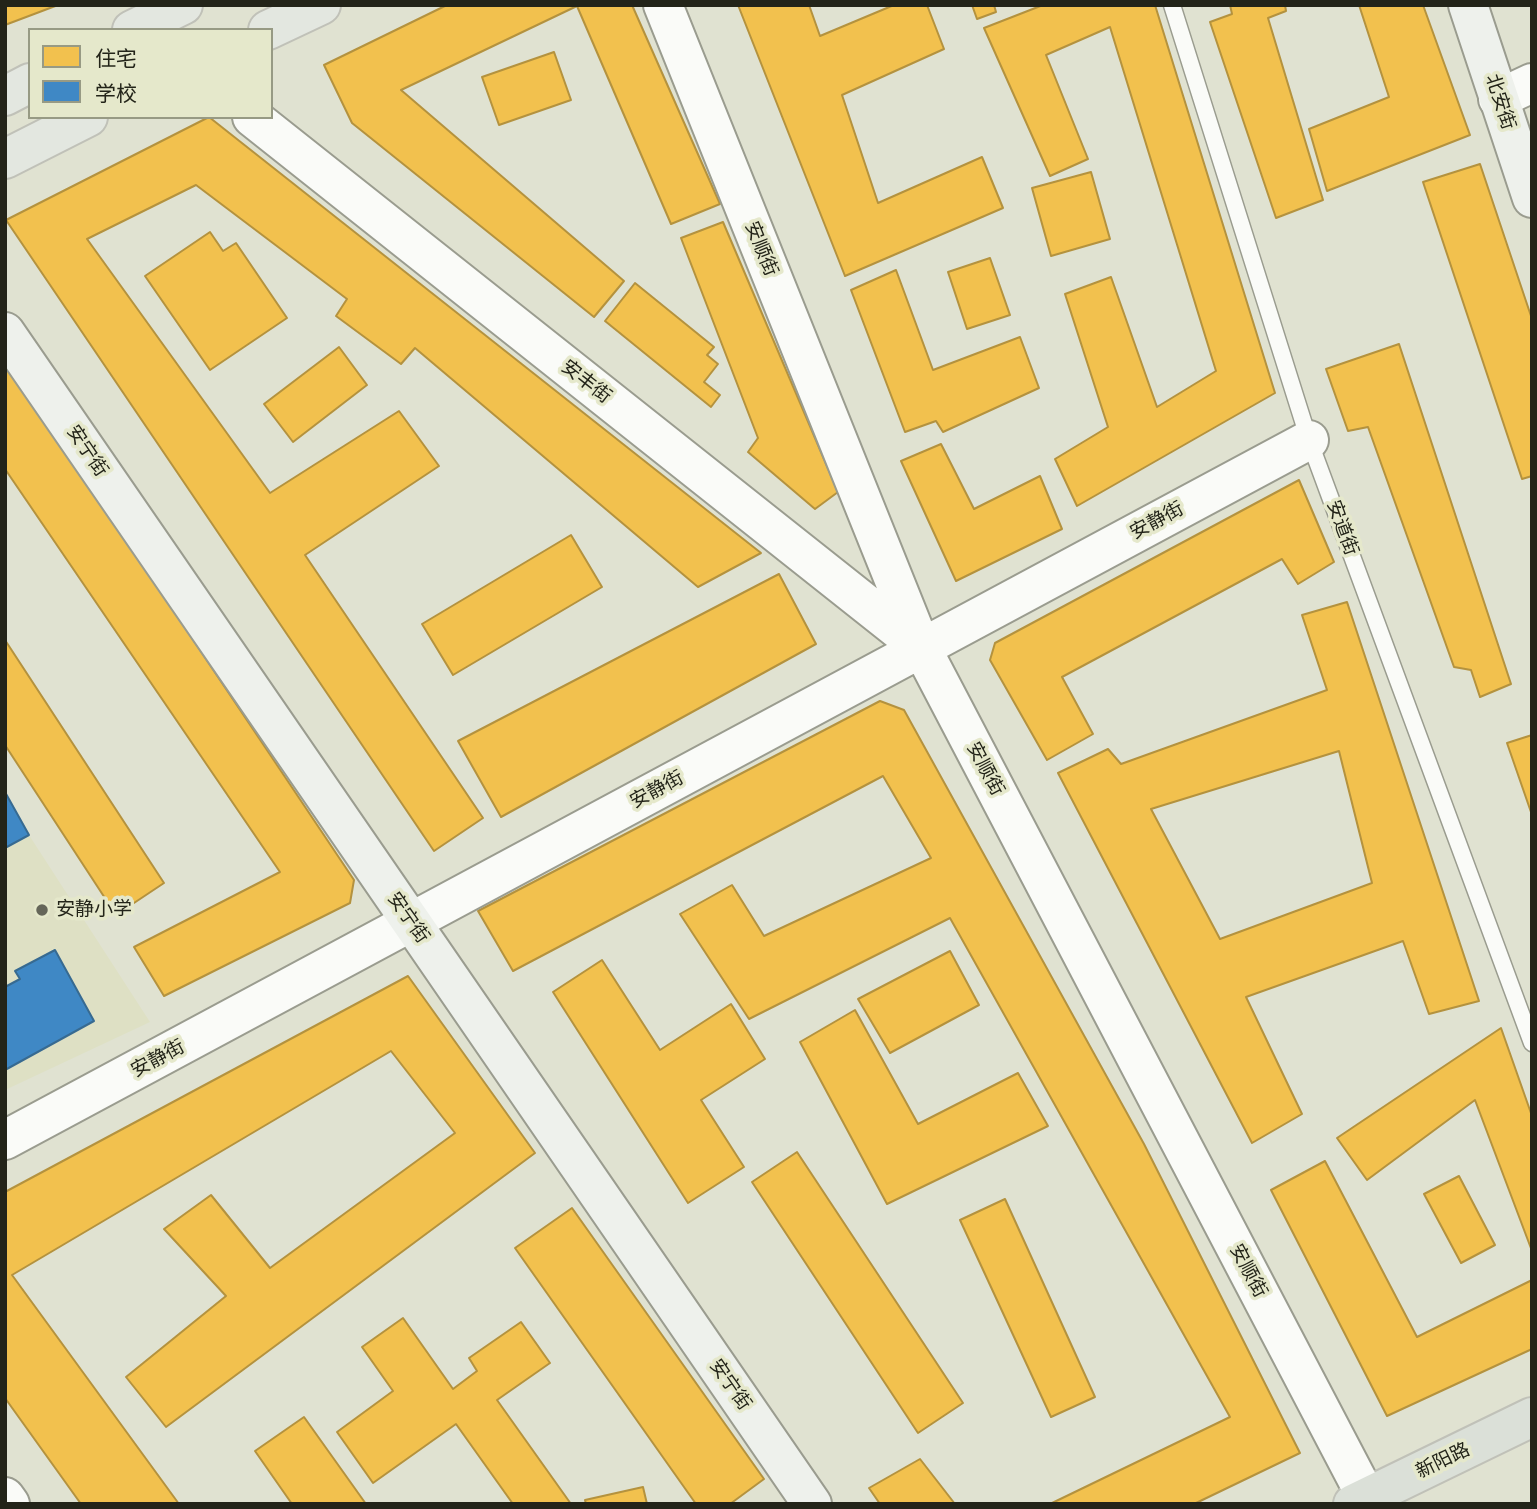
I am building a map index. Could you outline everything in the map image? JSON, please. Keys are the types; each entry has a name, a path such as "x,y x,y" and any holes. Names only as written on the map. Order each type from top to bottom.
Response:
{"highway":[{"name":"新阳路","path":"1364,1502 1532,1417"}],"main road":[{"path":"140,19 183,5"},
{"path":"272,28 321,5"},
{"name":"北安街","path":"1468,5 1515,91 1532,198"},
{"path":"5,96 28,84"},
{"path":"5,159 85,119"},
{"name":"安宁街","path":"5,332 812,1504"}],"street":[{"name":"安顺街","path":"663,5 921,647 1364,1502"},
{"name":"安丰街","path":"255,119 921,647"},
{"name":"安静街","path":"5,1140 1309,440"},
{"path":"5,1497 10,1504"}],"lane":[{"name":"安道街","path":"1172,5 1309,440 1532,1043"}],"shaded area":[{"name":"安静小学","path":"5,798 150,1022 5,1090"}],"building: 住宅":[{"path":"5,5 58,5 5,25"},
{"path":"447,5 632,5 720,204 671,224 577,6 401,90 624,281 594,317 352,123 324,65"},
{"path":"738,5 809,5 820,36 894,5 927,5 944,49 842,95 878,203 982,157 1003,208 845,276"},
{"path":"972,5 994,5 996,12 977,19"},
{"path":"1043,5 1155,5 1275,393 1077,506 1055,459 1108,427 1065,294 1111,277 1157,407 1216,371 1110,27 1046,55 1088,159 1050,176 984,28"},
{"path":"1230,5 1285,5 1286,11 1268,18 1323,200 1276,218 1210,22 1232,14"},
{"path":"1359,5 1423,5 1470,135 1327,191 1309,129 1389,97"},
{"path":"554,52 571,100 499,125 482,77"},
{"path":"205,119 212,119 761,553 698,587 415,348 401,364 336,316 347,299 196,185 87,239 270,493 399,411 439,466 305,555 483,818 434,851 6,220"},
{"path":"1480,164 1532,319 1532,476 1522,479 1423,182"},
{"path":"1091,172 1110,239 1051,256 1032,188"},
{"path":"723,222 838,492 815,509 748,452 758,438 681,238"},
{"path":"210,232 223,251 236,243 287,318 210,370 145,276"},
{"path":"990,258 1010,315 967,329 948,272"},
{"path":"896,270 933,370 1020,337 1039,388 943,432 936,421 905,432 851,290"},
{"path":"635,283 714,347 707,355 718,364 704,382 720,395 711,407 605,321"},
{"path":"1399,344 1511,684 1480,697 1471,670 1454,667 1368,427 1348,431 1326,369"},
{"path":"339,347 367,385 293,442 264,404"},
{"path":"5,359 354,880 350,903 164,996 134,947 280,872 5,469"},
{"path":"941,444 974,509 1040,476 1062,529 956,581 901,461"},
{"path":"1299,480 1334,562 1298,584 1282,559 1062,677 1093,734 1047,760 990,660 995,643"},
{"path":"571,535 602,587 453,675 422,624"},
{"path":"779,574 816,644 501,817 458,741"},
{"path":"1347,602 1479,1001 1429,1014 1403,941 1246,997 1302,1114 1252,1143 1058,773 1108,749 1121,764 1327,690 1302,615","holes":["1339,751 1372,883 1220,939 1151,809"]},
{"path":"5,640 164,883 116,915 5,745"},
{"path":"880,701 904,710 1144,1144 1300,1453 1194,1504 1050,1504 1230,1417 950,918 749,1019 680,914 732,885 764,936 931,858 883,776 513,971 478,911"},
{"path":"1532,735 1532,815 1507,743"},
{"path":"950,951 979,1005 890,1053 858,999"},
{"path":"602,960 660,1050 731,1004 765,1059 701,1100 744,1167 688,1203 553,992"},
{"path":"408,976 535,1153 166,1427 126,1377 226,1296 164,1229 211,1195 270,1268 455,1133 391,1051 12,1275 179,1504 81,1504 5,1398 5,1192"},
{"path":"855,1010 918,1124 1018,1073 1048,1126 887,1204 800,1042"},
{"path":"1501,1028 1532,1116 1532,1251 1475,1100 1367,1180 1337,1138"},
{"path":"797,1152 963,1403 918,1433 752,1182"},
{"path":"1325,1161 1417,1337 1532,1280 1532,1349 1387,1416 1271,1190"},
{"path":"1459,1176 1495,1245 1461,1263 1424,1194"},
{"path":"1005,1199 1095,1397 1051,1417 960,1220"},
{"path":"572,1208 764,1479 730,1504 696,1504 515,1248"},
{"path":"403,1318 453,1389 477,1371 469,1358 521,1322 550,1363 497,1400 571,1504 513,1504 456,1424 373,1483 337,1432 393,1391 362,1347"},
{"path":"304,1417 366,1504 292,1504 255,1451"},
{"path":"920,1459 955,1504 880,1504 869,1488"},
{"path":"643,1487 647,1504 586,1504 585,1500"}],"building: 学校":[{"path":"5,792 29,835 5,848"},
{"path":"55,950 94,1021 5,1070 5,987 20,979 15,971"}],"place":[{"name":"安静小学","path":"42,910"}]}
